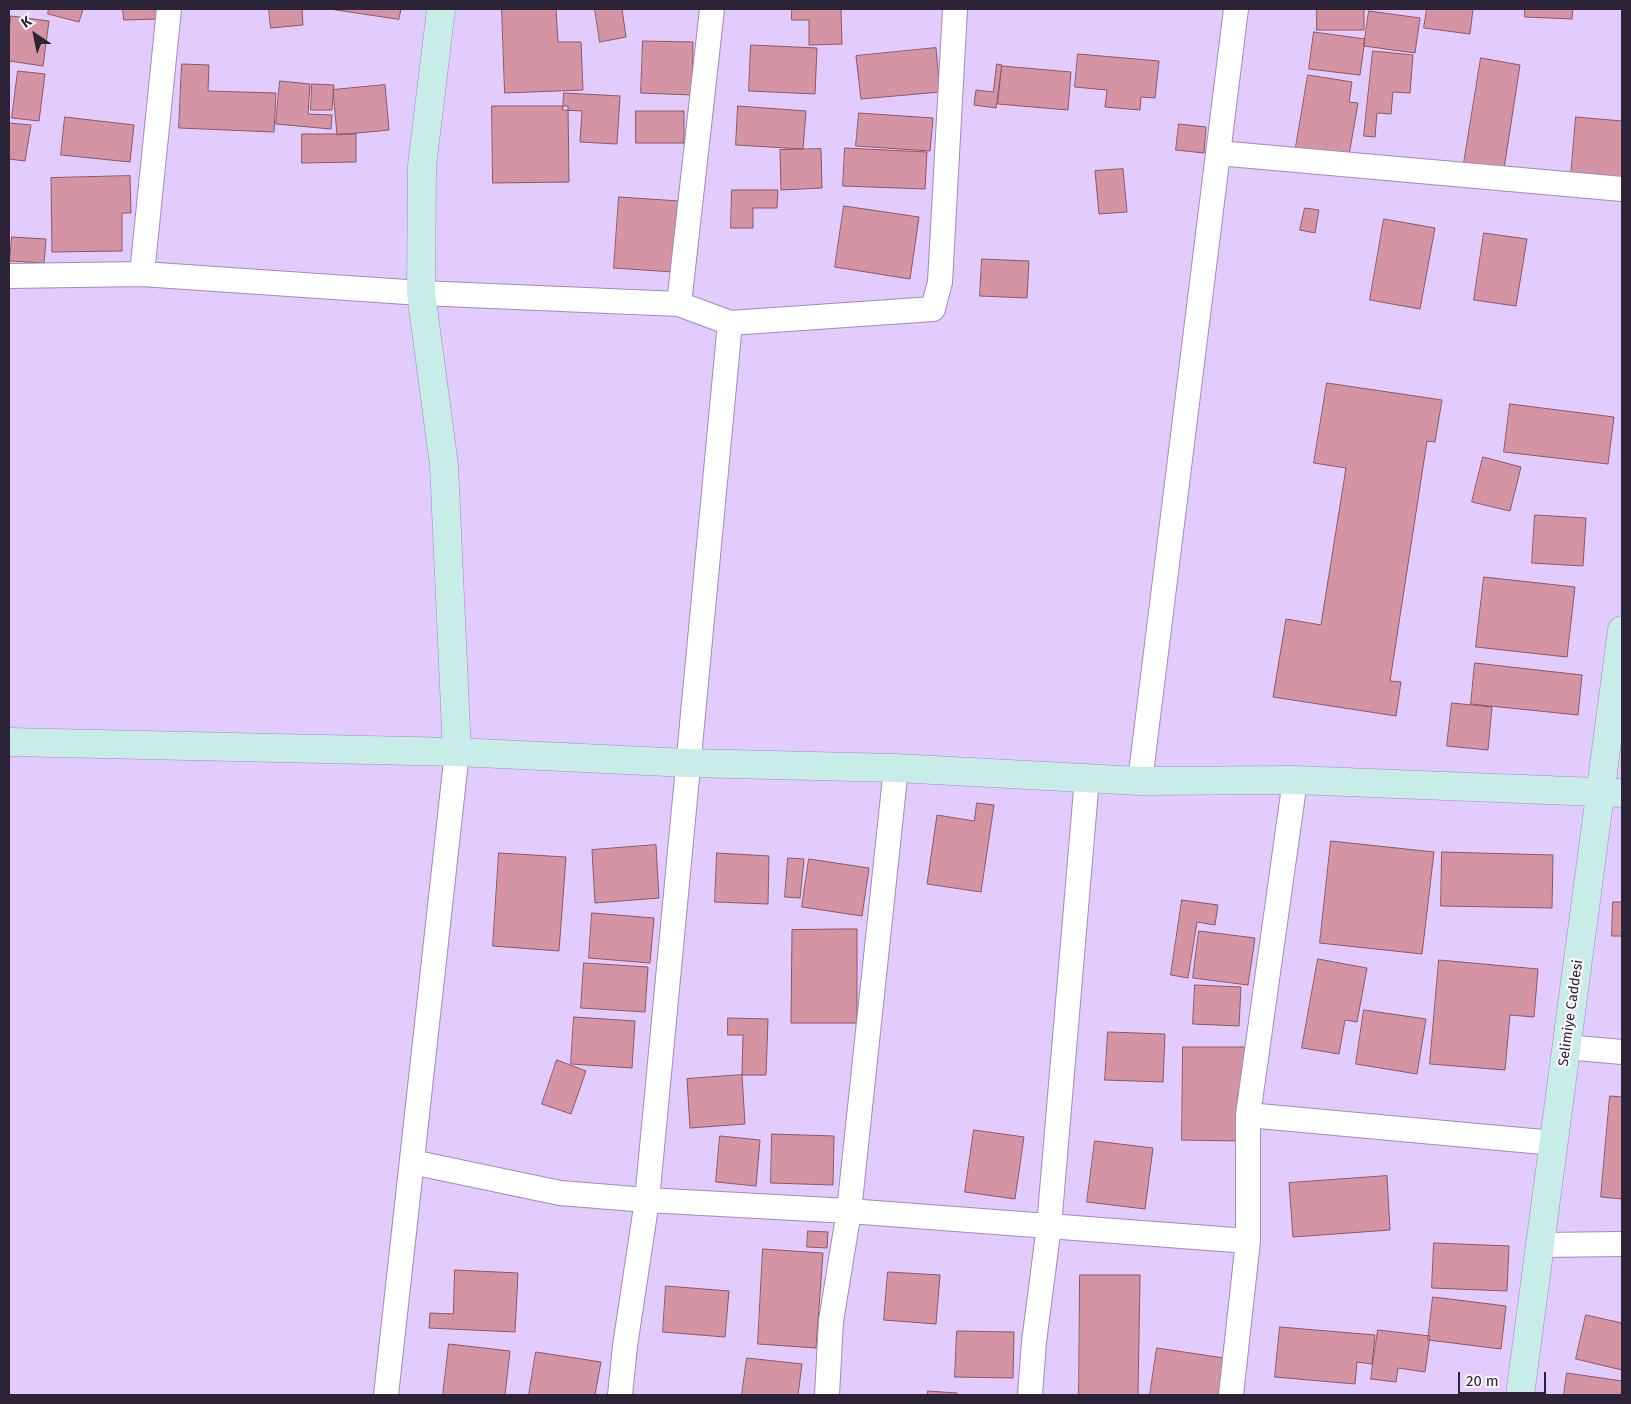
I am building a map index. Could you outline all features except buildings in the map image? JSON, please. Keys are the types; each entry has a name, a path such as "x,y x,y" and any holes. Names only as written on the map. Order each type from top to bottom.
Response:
{"street":[{"path":"142,274 169,9"},
{"path":"386,1395 457,752 444,465 421,293 422,166 441,9"},
{"path":"679,304 712,9"},
{"path":"9,276 142,274 421,293 679,304 730,323 932,310 940,282 955,9"},
{"path":"1140,780 1236,9"},
{"path":"1218,153 1622,189"},
{"path":"620,1395 646,1200 730,323"},
{"name":"Selimiye Caddesi","path":"1520,1395 1566,1048 1611,793 1622,630"},
{"path":"9,742 457,752 688,763 896,768 1140,780 1295,780 1611,793"},
{"path":"827,1395 832,1321 849,1211 896,768"},
{"path":"1030,1395 1034,1342 1048,1226 1087,778"},
{"path":"1231,1395 1248,1241 1248,1115 1295,780"},
{"path":"1566,1048 1622,1052"},
{"path":"1248,1115 1554,1143"},
{"path":"412,1162 560,1193 646,1200 849,1211 1248,1241"},
{"path":"1540,1245 1622,1244"}]}
